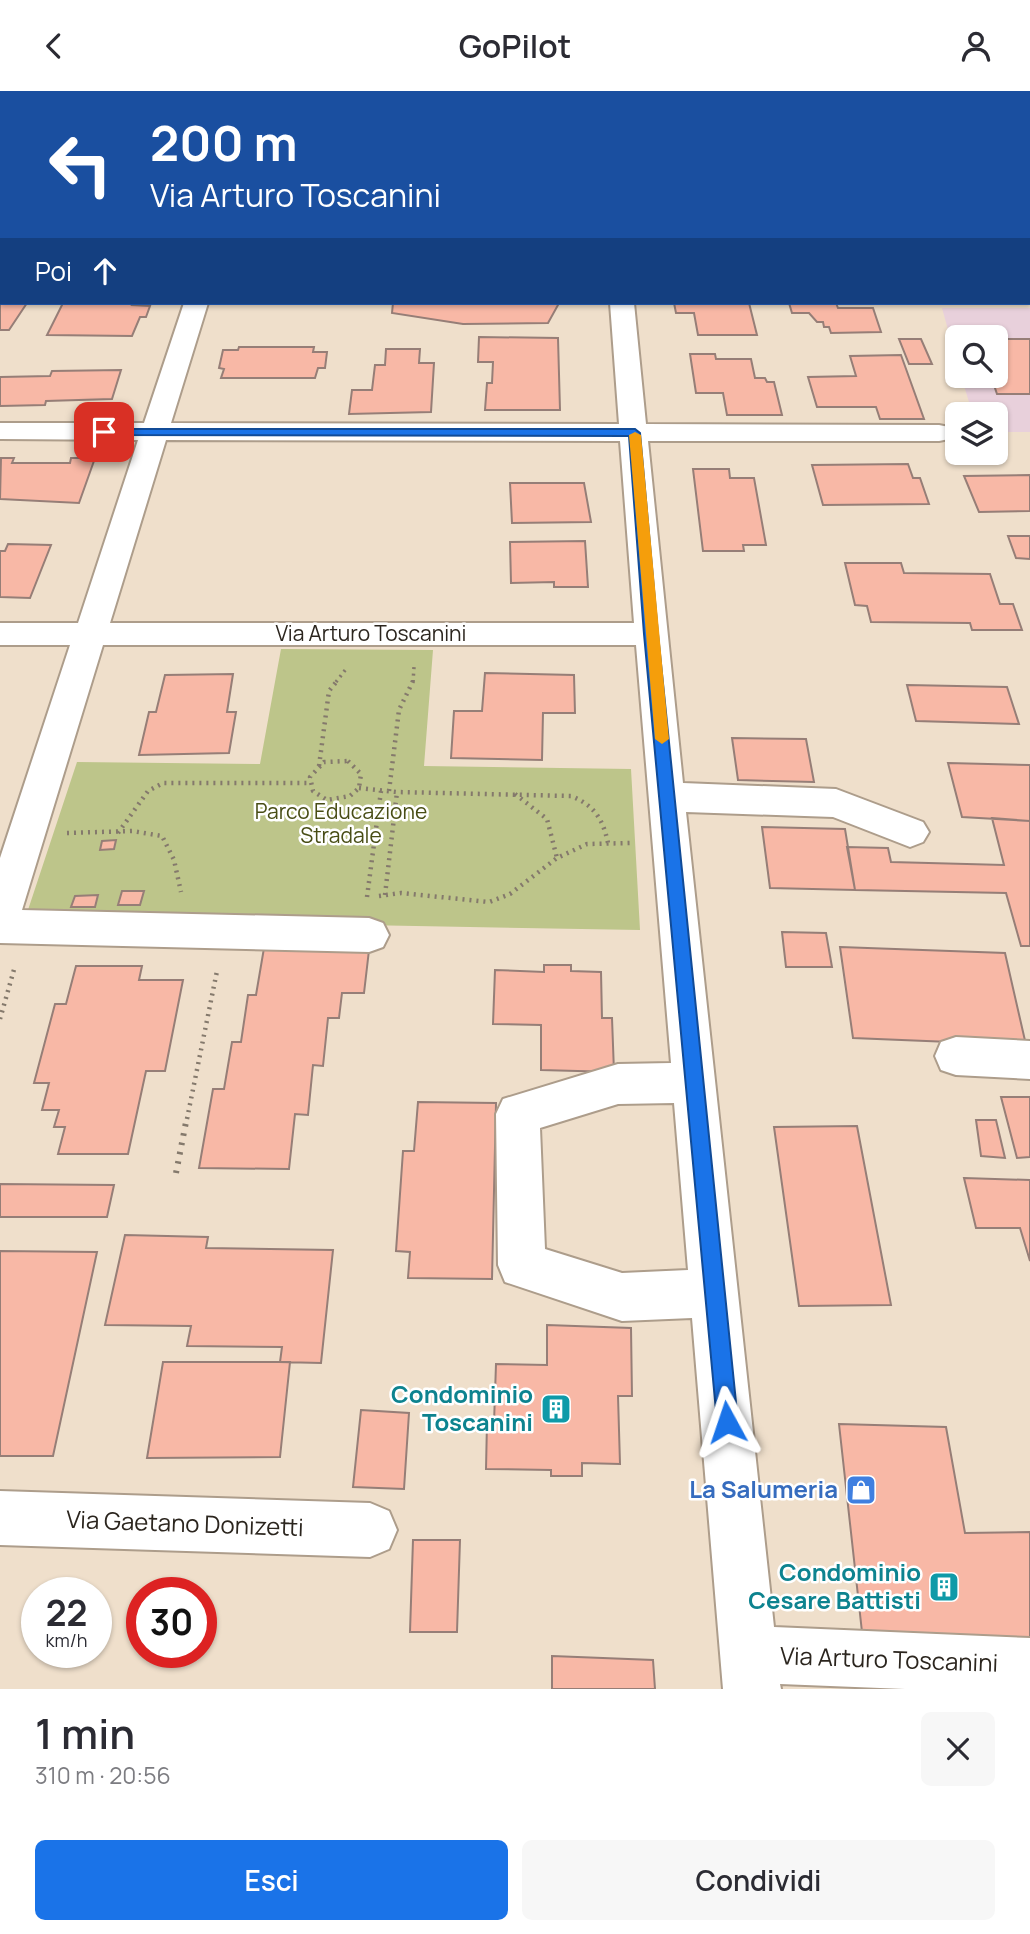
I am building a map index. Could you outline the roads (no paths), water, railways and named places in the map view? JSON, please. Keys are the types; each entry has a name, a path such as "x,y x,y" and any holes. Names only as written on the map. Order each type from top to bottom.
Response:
{"street":[{"path":"0,916 195,305"},
{"name":"Via Arturo Toscanini","path":"622,305 651,634 751,1672 1030,1666"},
{"path":"0,431 939,433"},
{"path":"0,634 91,634"},
{"name":"Via Arturo Toscanini","path":"91,634 651,634"},
{"path":"668,797 836,803 910,832"},
{"path":"0,926 225,931 364,911"},
{"path":"956,1056 1030,1060"},
{"path":"695,1083 618,1084 518,1114 522,1265 622,1297 715,1293"},
{"name":"Via Gaetano Donizetti","path":"0,1518 370,1530"}],"place":[{"name":"Condominio Toscanini","path":"556,1409"},
{"name":"La Salumeria","path":"861,1490"},
{"name":"Condominio Cesare Battisti","path":"944,1587"}],"park label":[{"name":"Parco Educazione Stradale","path":"341,824"}]}
